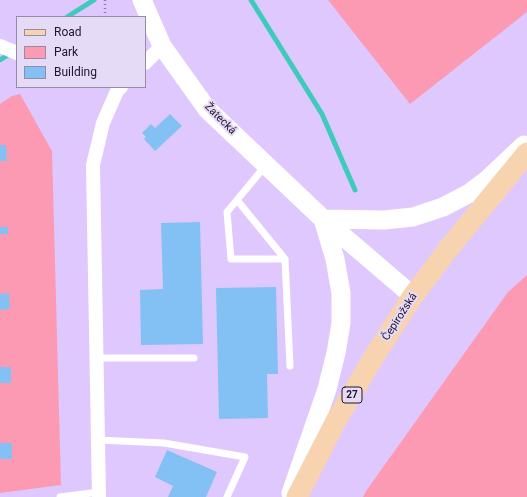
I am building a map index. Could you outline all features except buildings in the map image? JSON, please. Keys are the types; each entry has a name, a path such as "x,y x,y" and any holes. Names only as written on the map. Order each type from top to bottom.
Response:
{"main road":[{"name":"Čepirožská","path":"297,497 337,419 375,355 413,296 449,248 527,153"}],"street":[{"name":"Žatecká","path":"142,0 162,46 207,109 323,219 413,296"},
{"path":"0,46 16,53"},
{"path":"146,62 162,46"},
{"path":"99,495 93,165 103,123 114,88"},
{"path":"290,497 327,389 336,353 341,323 341,293 335,259 323,219 384,220 413,217 443,207 468,194 488,179 527,143"}],"lane":[{"path":"267,165 227,212 231,259 285,259"},
{"path":"237,200 285,259 290,366"},
{"path":"96,358 194,358"},
{"path":"98,440 164,443 246,457 227,497"},
{"path":"60,497 99,495"}],"path":[{"path":"105,0 105,16"}],"green space":[{"path":"328,0 527,0 527,12 410,104"},
{"path":"20,94 52,151 61,485 0,493 0,104 12,96"},
{"path":"527,275 527,497 363,497 508,292"}],"waterway":[{"path":"69,16 94,0"},
{"path":"251,0 322,114 355,190"},
{"path":"0,60 11,53"}]}
